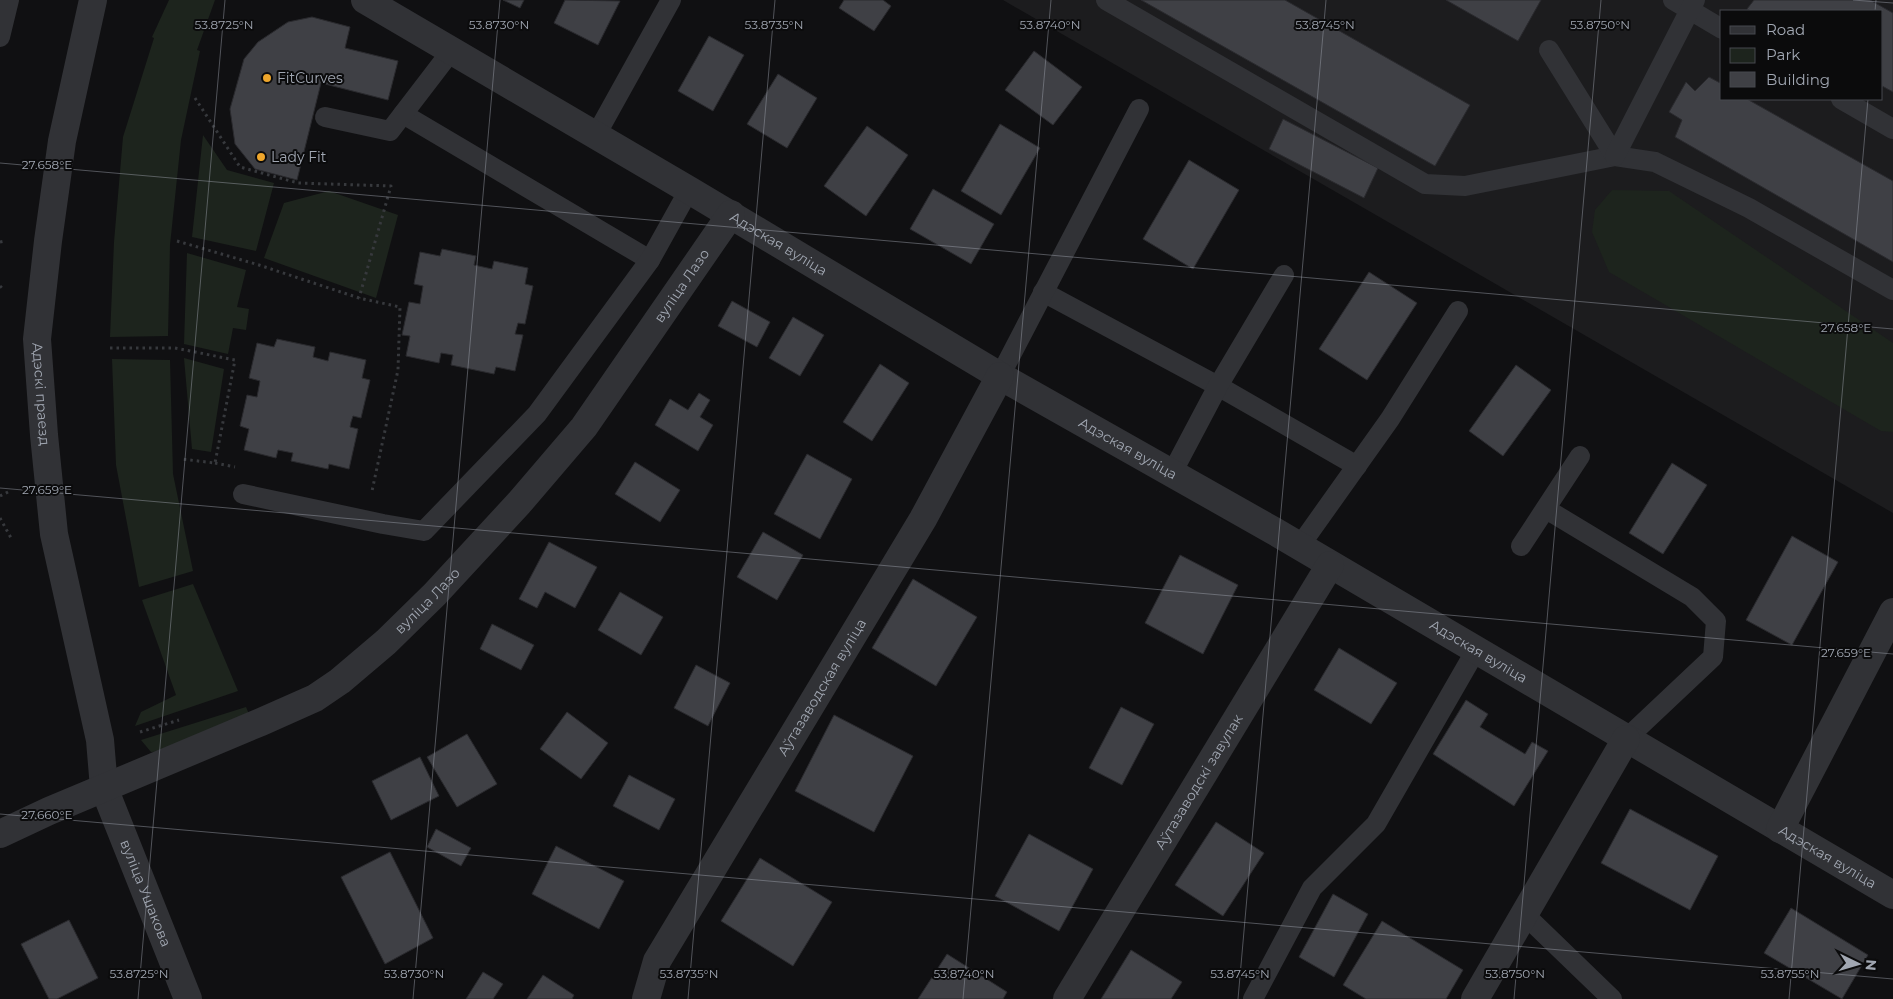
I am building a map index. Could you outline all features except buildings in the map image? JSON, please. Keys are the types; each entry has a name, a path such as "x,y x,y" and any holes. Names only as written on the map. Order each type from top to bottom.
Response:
{"street":[{"name":"Адэскі праезд","path":"93,0 62,141 48,240 37,340 54,534 100,740 104,788"},
{"name":"Адэская вуліца","path":"365,0 731,214 1000,376 1172,472 1893,895"},
{"name":"вуліца Лазо","path":"0,834 315,698 340,681 386,642 435,594 520,503 584,427 731,214"},
{"name":"Аўтазаводская вуліца","path":"646,999 657,961 923,519 1000,376"},
{"name":"Аўтазаводскі завулак","path":"1067,999 1330,565"},
{"path":"1780,829 1893,612"},
{"path":"1475,999 1626,739"},
{"name":"вуліца Ушакова","path":"104,788 188,999"}],"lane":[{"path":"0,37 10,0"},
{"path":"596,135 671,0"},
{"path":"1106,0 1425,184 1465,186 1615,156 1655,162 1748,208 1893,290"},
{"path":"1615,156 1686,3 1720,28"},
{"path":"325,117 390,131 452,50"},
{"path":"1549,50 1615,156"},
{"path":"1843,100 1893,129"},
{"path":"1000,376 1138,109"},
{"path":"403,114 650,260"},
{"path":"243,494 424,531 537,414 650,260 690,190"},
{"path":"1172,472 1218,386 1284,274"},
{"path":"1043,292 1218,386 1357,466"},
{"path":"1300,547 1390,419 1458,311"},
{"path":"1521,546 1580,456"},
{"path":"1546,508 1692,597 1716,621 1713,657 1626,739"},
{"path":"1253,999 1312,888 1376,824 1476,650"},
{"path":"1524,914 1612,999"}],"path":[{"path":"196,98 240,167 298,183 391,186 359,298"},
{"path":"0,242 5,241"},
{"path":"177,241 359,298 400,307 398,370 372,491 363,495"},
{"path":"110,348 175,348 235,360 215,463"},
{"path":"181,459 243,469"},
{"path":"0,496 10,491"},
{"path":"0,518 11,538"}],"shaded area":[{"path":"1003,0 1893,0 1893,513"}],"green space":[{"path":"169,0 215,0 197,50 200,51 181,140 170,245 168,336 110,337 114,242 123,137 154,38 152,37"},
{"path":"203,135 227,170 274,183 256,251 192,237"},
{"path":"1612,190 1669,191 1893,343 1893,432 1881,431 1609,272 1592,232 1595,210"},
{"path":"329,191 398,215 376,298 264,258 284,203"},
{"path":"187,253 246,270 237,307 249,309 246,330 233,328 228,354 184,344"},
{"path":"184,358 224,369 211,452 192,449"},
{"path":"112,359 170,360 173,474 193,571 139,587 116,465"},
{"path":"193,584 238,691 135,726 141,712 176,695 142,600"},
{"path":"246,707 251,719 182,750 151,752 141,740"}],"place":[{"name":"FitCurves","path":"267,78"},
{"name":"Lady Fit","path":"261,157"}]}
